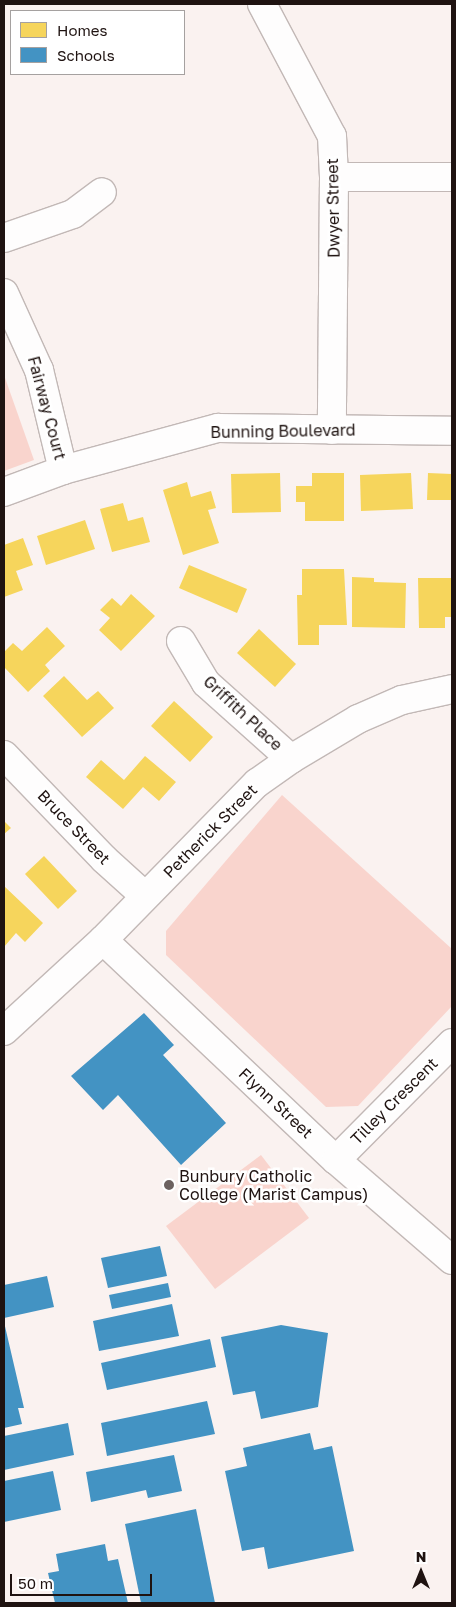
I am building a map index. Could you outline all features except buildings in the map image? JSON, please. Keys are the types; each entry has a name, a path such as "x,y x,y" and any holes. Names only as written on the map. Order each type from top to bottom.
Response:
{"street":[{"name":"Dwyer Street","path":"262,4 332,136 334,177 332,430"},
{"path":"334,177 452,177"},
{"path":"4,238 74,214 102,192"},
{"name":"Fairway Court","path":"4,292 39,370 63,470"},
{"name":"Bunning Boulevard","path":"4,492 63,470 218,428 452,431"},
{"name":"Griffith Place","path":"181,641 206,683 291,759"},
{"name":"Petherick Street","path":"4,1031 103,940 241,796 291,759 380,708 452,689"},
{"name":"Bruce Street","path":"4,755 104,860 145,896"},
{"name":"Flynn Street","path":"103,940 336,1160 452,1260"},
{"name":"Tilley Crescent","path":"336,1160 452,1043"}],"shaded area":[{"path":"4,375 34,460 4,471"},
{"path":"282,795 452,949 452,1006 358,1106 326,1107 166,955 166,931"},
{"path":"261,1155 309,1218 215,1289 166,1226"}],"place":[{"name":"Bunbury Catholic College (Marist Campus)","path":"169,1185"}]}
